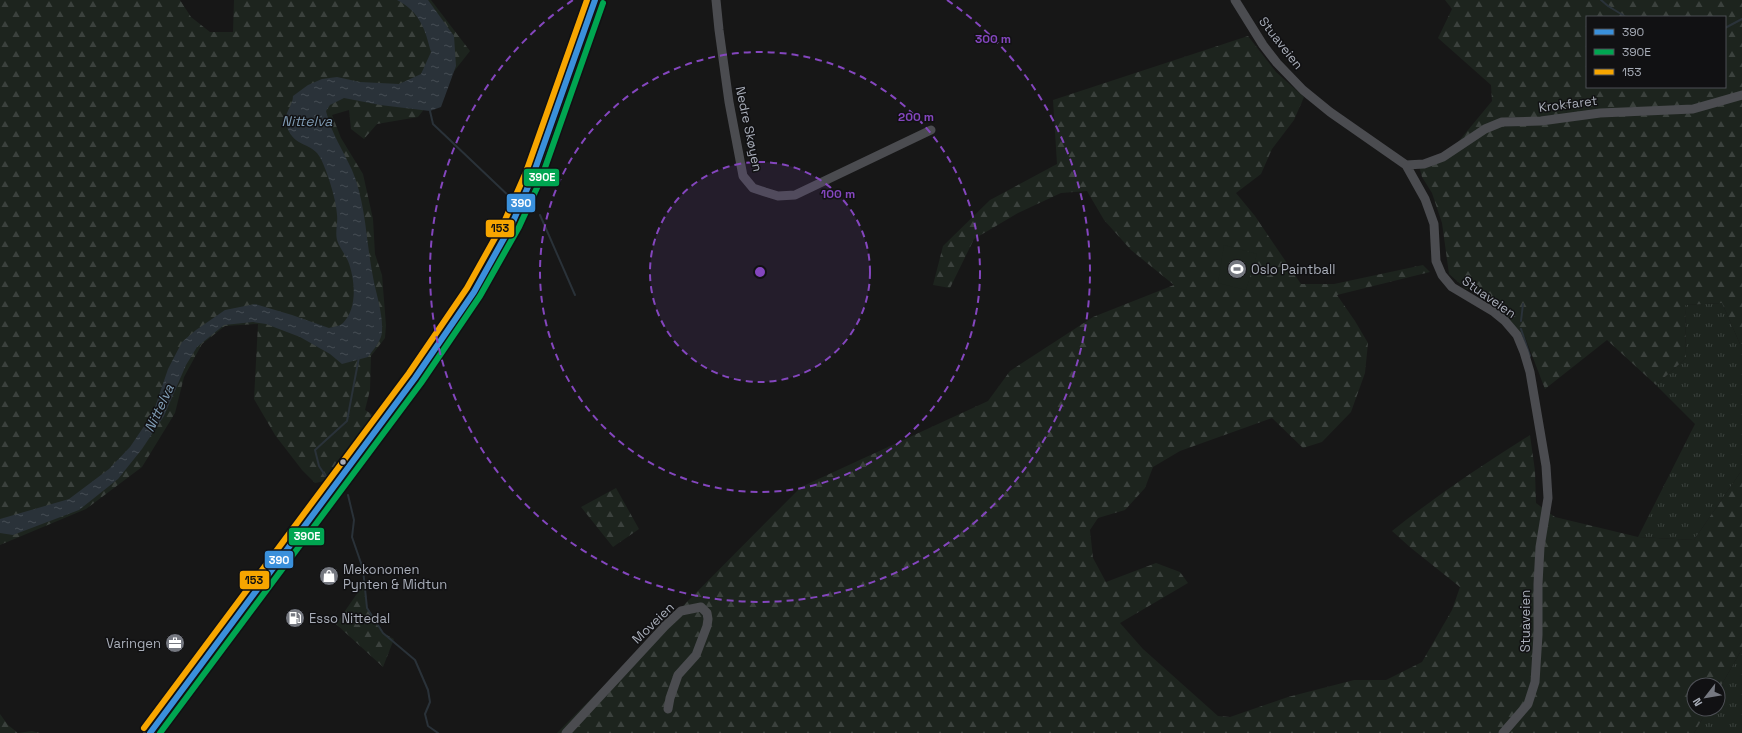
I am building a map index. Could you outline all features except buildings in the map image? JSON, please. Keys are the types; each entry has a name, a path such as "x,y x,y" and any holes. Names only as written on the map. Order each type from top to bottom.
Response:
{"highway":[{"path":"150,733 398,402 442,341 476,290 509,229 534,172 595,0"}],"street":[{"name":"Nedre Skøyen","path":"716,0 728,95 739,156 744,176 753,188 778,196 795,195 931,130"},
{"name":"Stuaveien","path":"1235,0 1263,45 1298,86 1330,112 1406,165 1425,199 1434,224 1436,261 1442,275 1452,286 1494,312 1512,327 1524,352 1534,394 1548,476 1548,498 1540,547 1537,662 1535,682 1528,704 1503,733"},
{"name":"Krokfaret","path":"1406,165 1424,164 1443,157 1485,129 1502,122 1541,121 1600,113 1693,109 1742,95"},
{"name":"Moveien","path":"566,733 665,626 681,611 701,608 707,613 707,626 696,655 678,675 668,709"}],"green space":[{"path":"0,0 180,0 191,17 210,32 233,32 234,0 431,0 470,51 418,117 377,124 364,139 351,129 349,110 332,115 341,138 363,174 373,219 375,254 382,275 386,325 385,338 371,356 370,390 365,410 375,416 336,463 331,477 325,481 315,483 302,470 275,435 254,399 258,324 225,326 202,344 184,377 175,413 142,467 86,509 0,545"},
{"path":"1445,0 1742,0 1742,344 1740,344 1722,303 1685,305 1686,358 1656,385 1607,340 1545,389 1525,337 1494,304 1465,288 1449,274 1442,223 1432,193 1422,177 1419,166 1454,147 1492,101 1491,85 1438,38 1452,9"},
{"path":"1248,36 1276,72 1304,97 1294,120 1272,149 1261,174 1236,193 1255,216 1301,284 1334,284 1423,265 1430,272 1337,295 1368,343 1365,373 1351,412 1322,442 1303,448 1272,418 1180,451 1153,467 1145,488 1125,510 1098,518 1090,530 1093,558 1106,582 1156,563 1180,572 1188,583 1120,623 1143,649 1218,716 1230,717 1288,697 1354,680 1386,680 1422,662 1452,610 1460,587 1392,531 1425,505 1530,435 1535,471 1536,503 1555,517 1638,537 1694,540 1742,470 1742,649 1726,677 1686,677 1686,717 1703,717 1694,733 557,733 801,487 988,401 1010,371 1093,317 1174,285 1131,250 1104,220 1087,191 1061,193 1018,213 974,239 950,288 933,285 943,246 990,200 1057,164 1053,100"},
{"name":"Oslo Paintball","path":"1224,245 1257,254 1246,290 1218,283"},
{"path":"1722,303 1740,344 1742,344 1742,470 1694,540 1638,537 1695,424 1656,385 1686,358 1685,305"},
{"path":"616,488 639,529 613,547 581,507"},
{"path":"365,582 367,608 383,633 394,639 383,667 336,624"},
{"path":"1742,649 1742,733 1694,733 1703,717 1726,717 1726,677"},
{"path":"0,714 8,725 18,733 0,733"},
{"path":"32,731 40,733 18,733"}],"water":[{"name":"Nittelva","path":"397,0 428,0 454,36 456,66 441,107 430,111 380,105 344,98 330,105 326,111 334,134 357,183 363,209 374,283 382,324 381,338 373,351 368,357 342,364 330,354 300,337 266,324 253,322 224,325 197,347 186,365 164,416 142,449 118,479 79,510 13,535 0,533 0,519 69,499 109,469 130,447 153,413 168,369 182,342 196,330 225,310 255,304 329,328 342,324 348,317 353,302 354,293 352,276 348,261 337,240 336,209 331,187 321,159 313,150 294,139 287,127 286,118 293,100 293,96 308,85 322,79 337,77 360,82 399,84 421,74 431,52 424,29 411,10"}],"waterway":[{"path":"1601,0 1624,16"},
{"path":"1726,27 1742,19"},
{"path":"430,111 433,124 511,198"},
{"path":"540,215 575,295"},
{"path":"1521,321 1523,304"},
{"path":"1521,329 1530,356"},
{"path":"328,480 319,466 315,450 347,421 359,357"},
{"path":"348,495 354,520 352,537 363,569 367,608 383,633 415,660 428,690 430,702 425,714 428,726 438,733"}],"transit line":[{"name":"153","path":"144,728 409,373 467,288 505,220 526,172 587,0"},
{"name":"390","path":"150,733 415,378 474,292 512,224 533,175 595,0"},
{"name":"390E","path":"160,733 421,383 480,296 519,227 541,179 603,3"}],"place":[{"name":"Oslo Paintball","path":"1237,269"},
{"name":"Mekonomen Pynten & Midtun","path":"329,576"},
{"name":"Esso Nittedal","path":"295,618"},
{"name":"Varingen","path":"175,643"}]}
